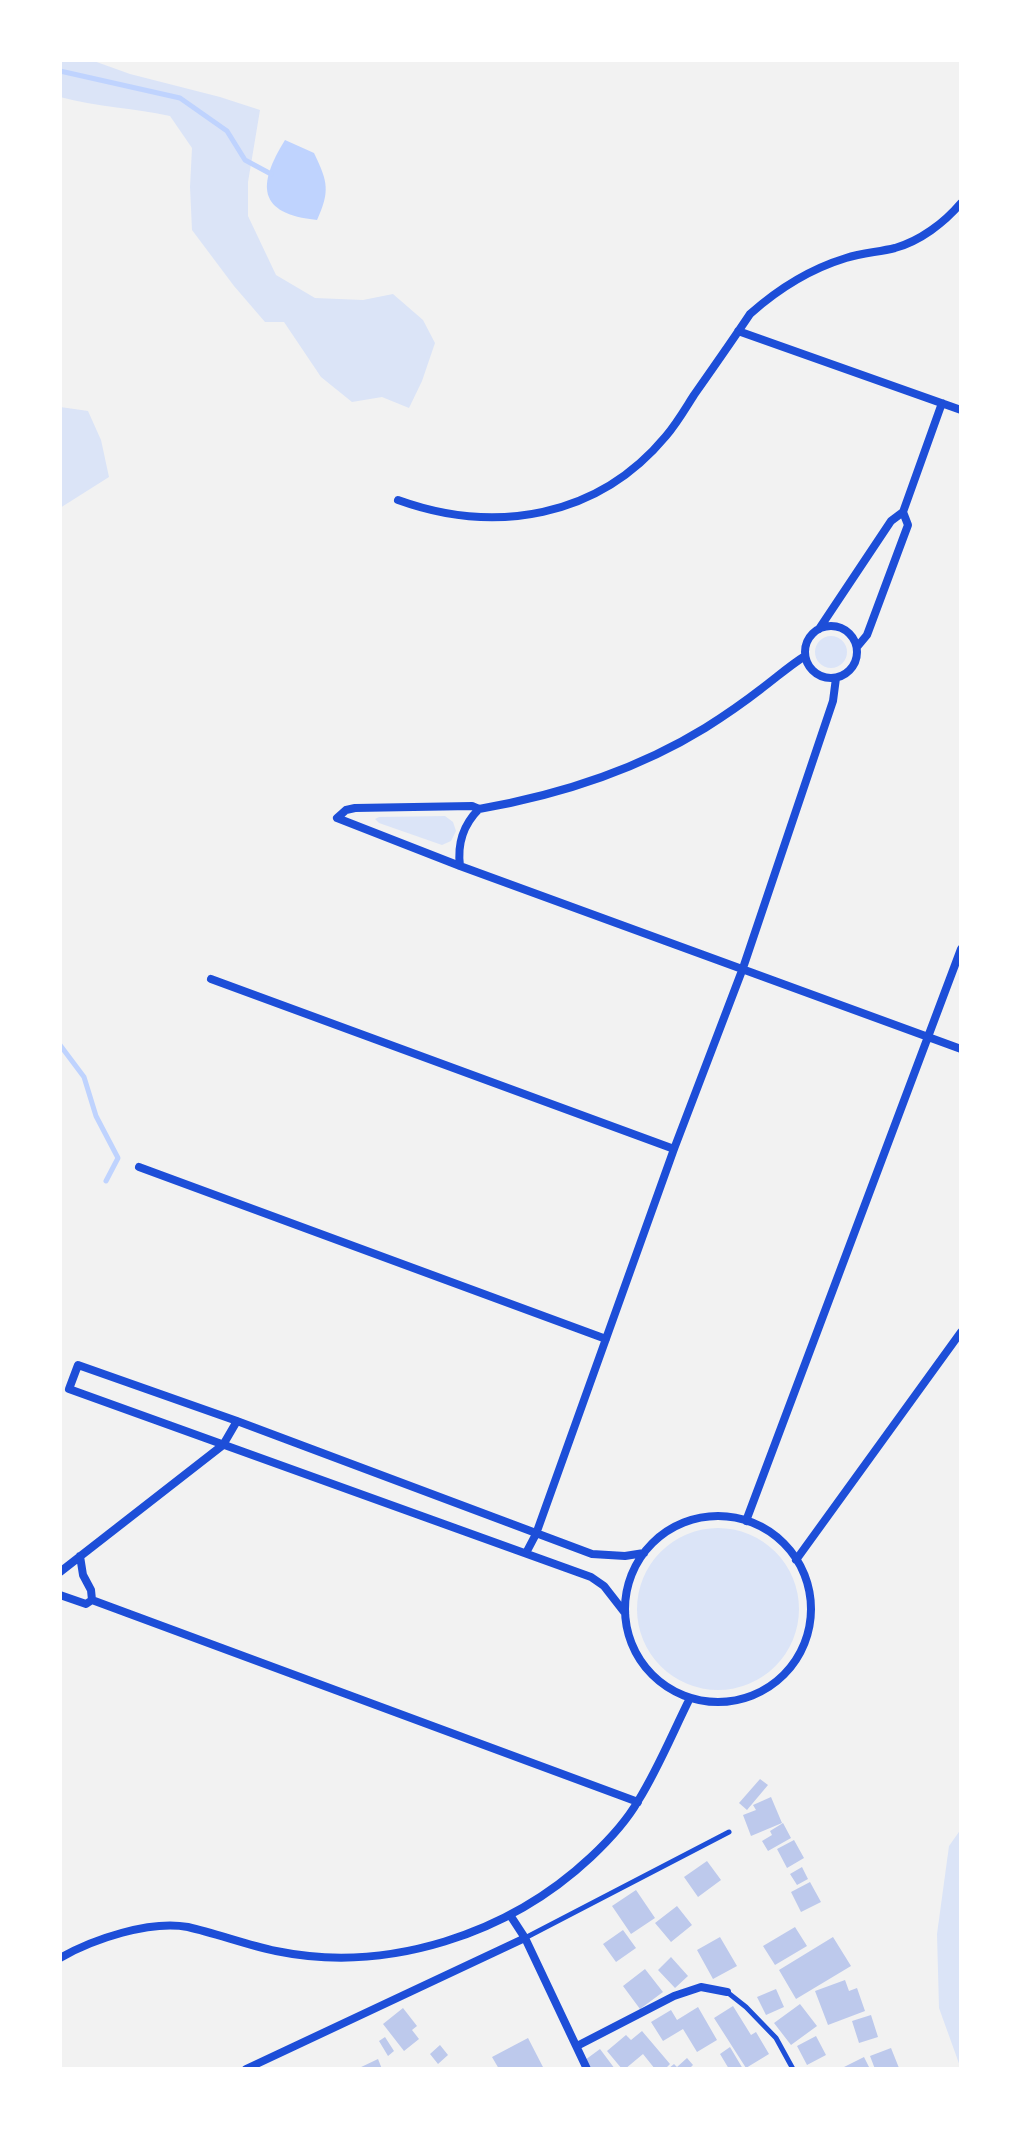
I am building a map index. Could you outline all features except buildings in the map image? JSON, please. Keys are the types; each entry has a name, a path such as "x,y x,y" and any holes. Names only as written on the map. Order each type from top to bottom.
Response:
{"street":[{"path":"398,500 445,514 495,518 543,512 589,495 631,470 665,437 750,314 766,300 803,276 846,258 911,242 942,222 961,203"},
{"path":"738,331 961,410"},
{"path":"903,512 908,525 867,635 857,647 855,663 836,678 813,671 805,656 808,640 819,629 891,521 903,512 942,403"},
{"path":"819,629 843,628 857,647"},
{"path":"805,656 703,729 642,762 589,782 545,796 479,809 472,806 355,808 346,810 337,818 961,1049"},
{"path":"526,1553 536,1534 674,1149 743,968 833,701 836,678"},
{"path":"460,866 458,854 462,833 479,809"},
{"path":"746,1521 961,949"},
{"path":"211,979 674,1149"},
{"path":"139,1167 606,1339"},
{"path":"796,1560 961,1332"},
{"path":"625,1613 604,1586 591,1577 69,1389 78,1365 592,1554 625,1556 644,1553"},
{"path":"60,1572 223,1445 237,1421"},
{"path":"730,1517 746,1521 775,1536 796,1560 809,1590 811,1614 807,1638 792,1666 768,1688 738,1700 722,1702 690,1698 662,1683 640,1659 627,1629 625,1613 630,1581 644,1553 668,1531 698,1519 730,1517"},
{"path":"80,1556 92,1600"},
{"path":"60,1595 86,1604 92,1600"},
{"path":"92,1600 638,1802"},
{"path":"60,1958 114,1935 173,1927 185,1927 276,1951 335,1957 394,1953 438,1944 479,1930 556,1886 600,1848 638,1802 690,1698"},
{"path":"510,1915 525,1938 587,2069"},
{"path":"246,2069 525,1938"},
{"path":"577,2046 674,1996 701,1987 727,1992"}],"lane":[{"path":"525,1938 729,1832"},
{"path":"727,1992 776,2038 793,2069"}],"shaded area":[{"path":"60,60 91,60 260,110 248,182 248,216 276,275 315,298 363,300 393,294 423,320 435,343 409,408 382,397 352,402 321,377 284,322 265,322 192,230 192,148 170,116 60,97"},
{"path":"60,407 88,411 101,440 109,477 60,508"},
{"path":"831,636 842,641 847,652 842,663 831,668 820,663 815,652 820,641"},
{"path":"445,816 453,822 456,831 451,841 442,845 375,819 379,817"},
{"path":"718,1528 749,1534 775,1552 793,1578 799,1609 793,1640 775,1666 749,1684 718,1690 687,1684 661,1666 643,1640 637,1609 643,1578 661,1552 687,1534"},
{"path":"961,1829 961,2069 939,2008 937,1934 949,1846"}],"water":[{"path":"285,140 314,153 322,172 326,186 317,220 283,211 273,204 268,195 270,171"}],"waterway":[{"path":"60,71 180,98 227,131 245,160 271,174"},
{"path":"60,1045 84,1077 96,1116 118,1158 106,1181"}]}
